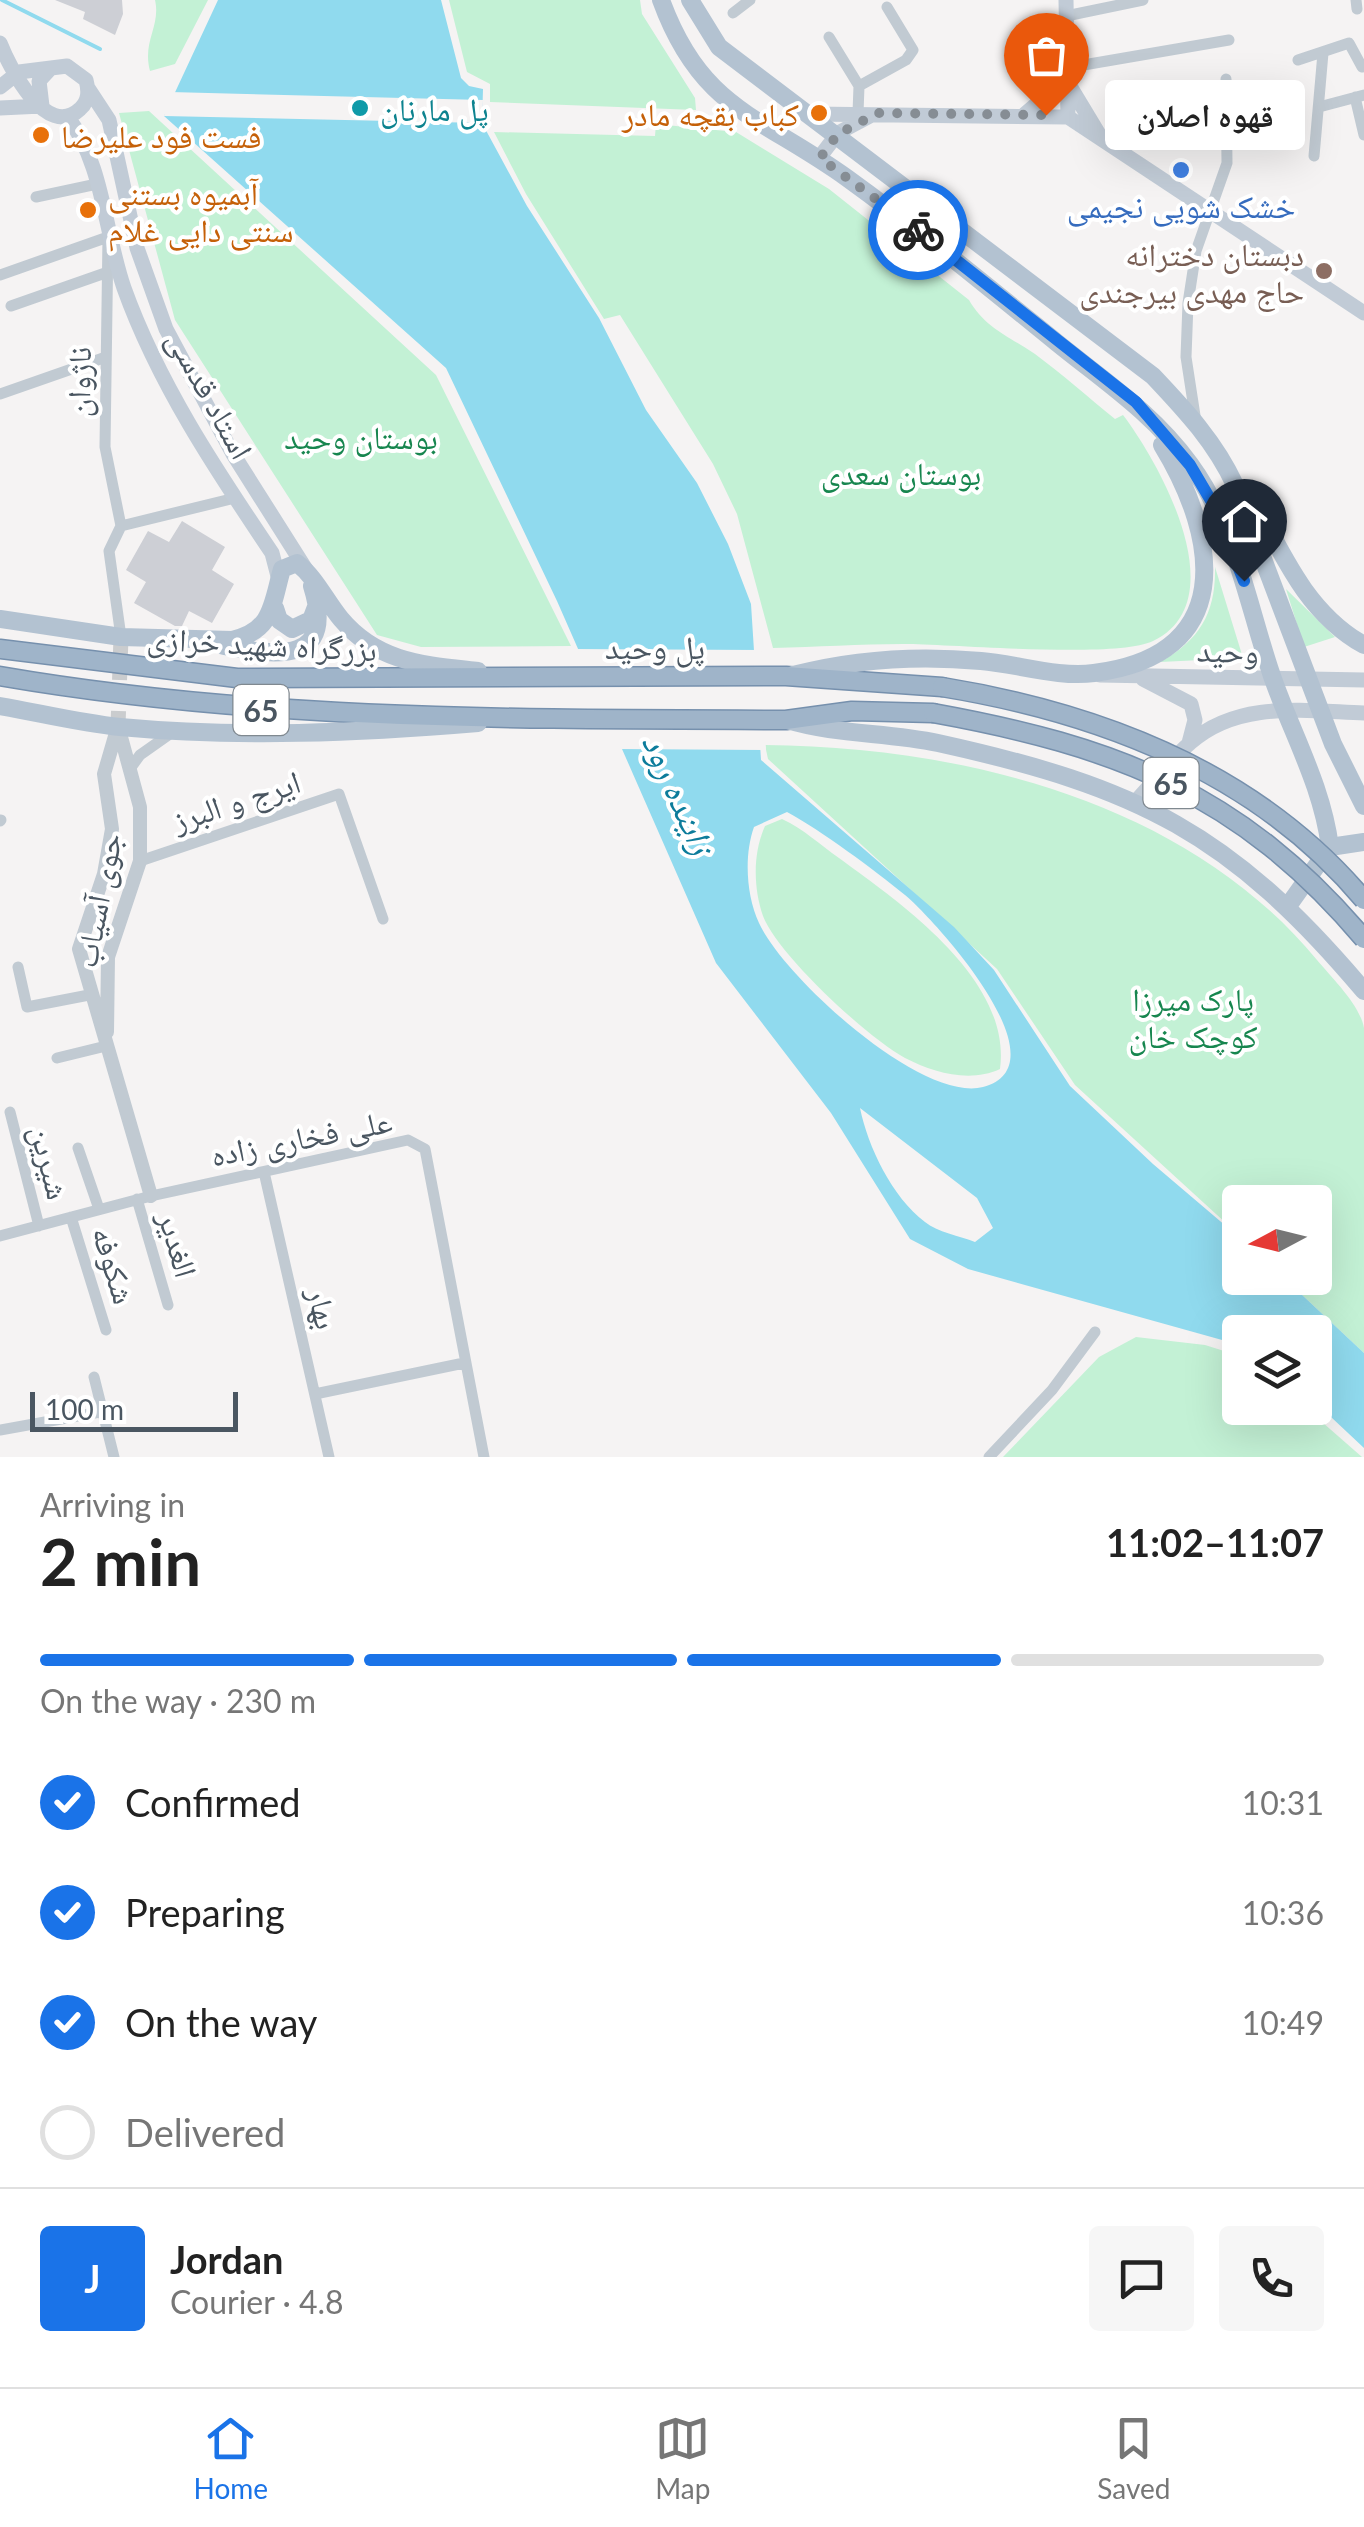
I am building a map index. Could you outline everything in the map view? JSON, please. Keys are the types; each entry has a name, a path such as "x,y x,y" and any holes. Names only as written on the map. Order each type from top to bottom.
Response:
{"highway":[{"name":"بزرگراه شهید خرازی","path":"0,649 237,678 523,676"},
{"name":"بزرگراه شهید خرازی","path":"0,676 90,692 230,708 523,720"},
{"name":"پل وحید","path":"523,676 786,676"},
{"name":"65","path":"786,676 942,687 1061,712 1171,752 1214,776 1312,847 1364,900"},
{"path":"0,687 65,698 90,692"},
{"name":"65","path":"523,720 786,720 852,711 932,713 1058,740 1158,776 1236,822 1292,864 1364,939"}],"main road":[{"path":"661,0 673,32 702,80 748,116 820,158 1136,402 1190,465 1213,504 1244,581 1284,710 1322,798 1330,847 1288,906"},
{"path":"690,0 719,47 1153,376 1244,482 1307,596 1334,625 1364,645"},
{"path":"1066,8 1068,116"},
{"path":"0,44 6,82 54,114 67,116 85,103 88,88 74,68 28,69 6,82"},
{"path":"42,106 37,90 51,68"},
{"path":"1025,114 1066,74"},
{"path":"1066,74 1102,139"},
{"name":"استاد قدسی","path":"88,88 110,120 137,248 166,330 229,447 307,571"},
{"path":"0,108 42,106"},
{"path":"820,158 838,134 878,113"},
{"path":"811,114 1068,116 1364,313"},
{"name":"استاد قدسی","path":"67,116 92,154 108,237 144,338 235,498 272,554 279,580"},
{"path":"786,676 846,661 914,658 980,660 1091,674 1136,664 1178,642 1202,602 1206,582 1203,536 1188,486 1136,402"},
{"path":"1219,450 1273,575 1320,712 1364,806"},
{"path":"317,605 311,620 292,629 279,620 275,608 279,580 288,563 307,571 340,617 375,651 420,664 523,676"},
{"path":"0,619 121,637 291,652 314,639 317,605 307,571"},
{"path":"195,641 250,636 275,608"},
{"name":"وحید","path":"1091,674 1364,680"},
{"path":"1138,677 1191,704 1195,720 1189,743"},
{"path":"0,706 118,726 176,730 378,732 523,720"},
{"name":"وحید","path":"1136,801 1189,743 1226,720 1284,710 1364,713"},
{"path":"786,720 814,728 934,742 1064,774 1136,801 1190,828 1288,906 1364,991"},
{"path":"1330,847 1364,842"}],"street":[{"path":"733,14 750,0"},
{"path":"1066,8 1144,0"},
{"path":"858,86 906,60 913,50 887,7"},
{"path":"829,37 858,86 858,113"},
{"path":"1066,74 1229,40"},
{"path":"1298,60 1349,44 1363,69"},
{"path":"1314,156 1323,53"},
{"path":"1196,422 1186,357 1188,303 1196,251 1227,163 1226,80"},
{"path":"1319,107 1359,96 1364,134"},
{"path":"36,198 97,184"},
{"path":"0,275 108,237"},
{"name":"ناژوان","path":"108,237 104,447 121,526 109,551 121,637"},
{"path":"11,306 108,272"},
{"path":"0,394 106,358"},
{"path":"121,526 235,498"},
{"name":"جوی آسیاب","path":"106,1046 108,956 140,861 140,807 132,766 118,726"},
{"name":"جوی آسیاب","path":"118,726 104,774 112,828 107,859 80,948 144,1198"},
{"path":"132,766 140,754 176,730"},
{"name":"ایرج و البرز","path":"140,861 339,794 382,919"},
{"path":"18,967 27,1008 89,994"},
{"path":"57,1058 106,1046"},
{"name":"شیرین","path":"10,1112 39,1226"},
{"name":"علی فخاری زاده","path":"0,1236 144,1198 408,1140 425,1150 484,1457"},
{"path":"78,1148 99,1209"},
{"name":"بهار","path":"264,1172 329,1457"},
{"name":"الغدیر","path":"144,1198 168,1304"},
{"name":"شکوفه","path":"71,1217 106,1330"},
{"path":"990,1457 1052,1390 1095,1332"},
{"path":"315,1394 464,1364"},
{"path":"94,1377 114,1457"},
{"path":"0,1430 100,1412"}],"green space":[{"path":"155,0 208,0 175,64 150,71 148,51 156,18"},
{"path":"449,0 640,0 642,14 695,98 696,110 490,102 490,84 467,72"},
{"name":"بوستان وحید","path":"149,111 436,375 571,646 421,647 377,635 175,320 119,113"},
{"name":"بوستان سعدی","path":"656,124 736,132 829,189 969,300 990,325 1035,354 1115,419 1123,415 1155,466 1183,532 1190,565 1189,596 1177,622 1153,641 1105,649 903,644 773,648 737,514 713,464 620,315 604,319 526,194 494,132 655,136"},
{"path":"1215,567 1243,658 1160,662 1186,644 1203,623 1212,598"},
{"path":"1286,589 1335,637 1304,647"},
{"name":"پارک میرزا کوچک خان","path":"765,745 840,748 992,772 1066,794 1137,823 1203,860 1264,905 1345,992 1364,1028 1364,1353 1332,1323 1332,1315 1323,1315 1302,1295 1332,1295 1332,1185 1222,1185 1222,1220 1075,1085 997,969 768,759"},
{"path":"782,819 892,898 948,947 989,1005 999,1036 1000,1069 964,1076 905,1058 848,1015 786,952 763,916 756,882 756,859 765,826"},
{"path":"1136,1337 1222,1350 1222,1425 1325,1425 1362,1457 1003,1457 1099,1357"}],"water":[{"name":"زاینده رود","path":"218,0 441,0 461,78 469,86 483,89 482,123 527,206 599,318 646,410 697,483 728,544 751,604 761,760 954,927 994,970 1070,1086 1222,1223 1222,1295 1302,1295 1323,1315 1222,1315 1222,1340 968,1269 910,1239 831,1113 716,963 557,601 446,368 164,116","holes":["787,812 905,895 965,961 1003,1023 1010,1051 1005,1073 983,1087 957,1087 925,1076 857,1031 795,973 773,946 751,900 749,850 754,827","860,1108 977,1198 993,1228 975,1242 925,1222 902,1199 883,1170"]},
{"name":"زاینده رود","path":"1332,1323 1364,1353 1364,1448 1332,1418"}],"pier":[{"name":"پل مارنان","path":"170,92 483,100 482,123 164,116"},
{"path":"573,649 761,650 766,750 617,749"}],"building":[{"path":"55,0 122,0 123,14 115,35 83,19 85,12"},
{"path":"182,521 225,547 212,570 234,584 212,623 189,611 182,626 175,626 134,603 146,582 126,570 148,531 169,542"}],"waterway":[{"path":"2,0 100,49"}],"tunnel":[{"path":"118,726 121,637"}],"way so far":[{"path":"918,230 820,158 838,134 878,113 1046,115"}],"place":[{"name":"پل مارنان","path":"360,108"},
{"name":"کباب بقچه مادر","path":"819,113"},
{"name":"قهوه اصلان","path":"1046,115"},
{"name":"فست فود علیرضا","path":"41,135"},
{"name":"خشک شویی نجیمی","path":"1181,170"},
{"name":"آبمیوه بستنی سنتی دایی غلام","path":"88,210"},
{"name":"دبستان دخترانه حاج مهدی بیرجندی","path":"1324,271"}],"route":[{"path":"918,230 1136,402 1190,465 1213,504 1244,581"}]}
